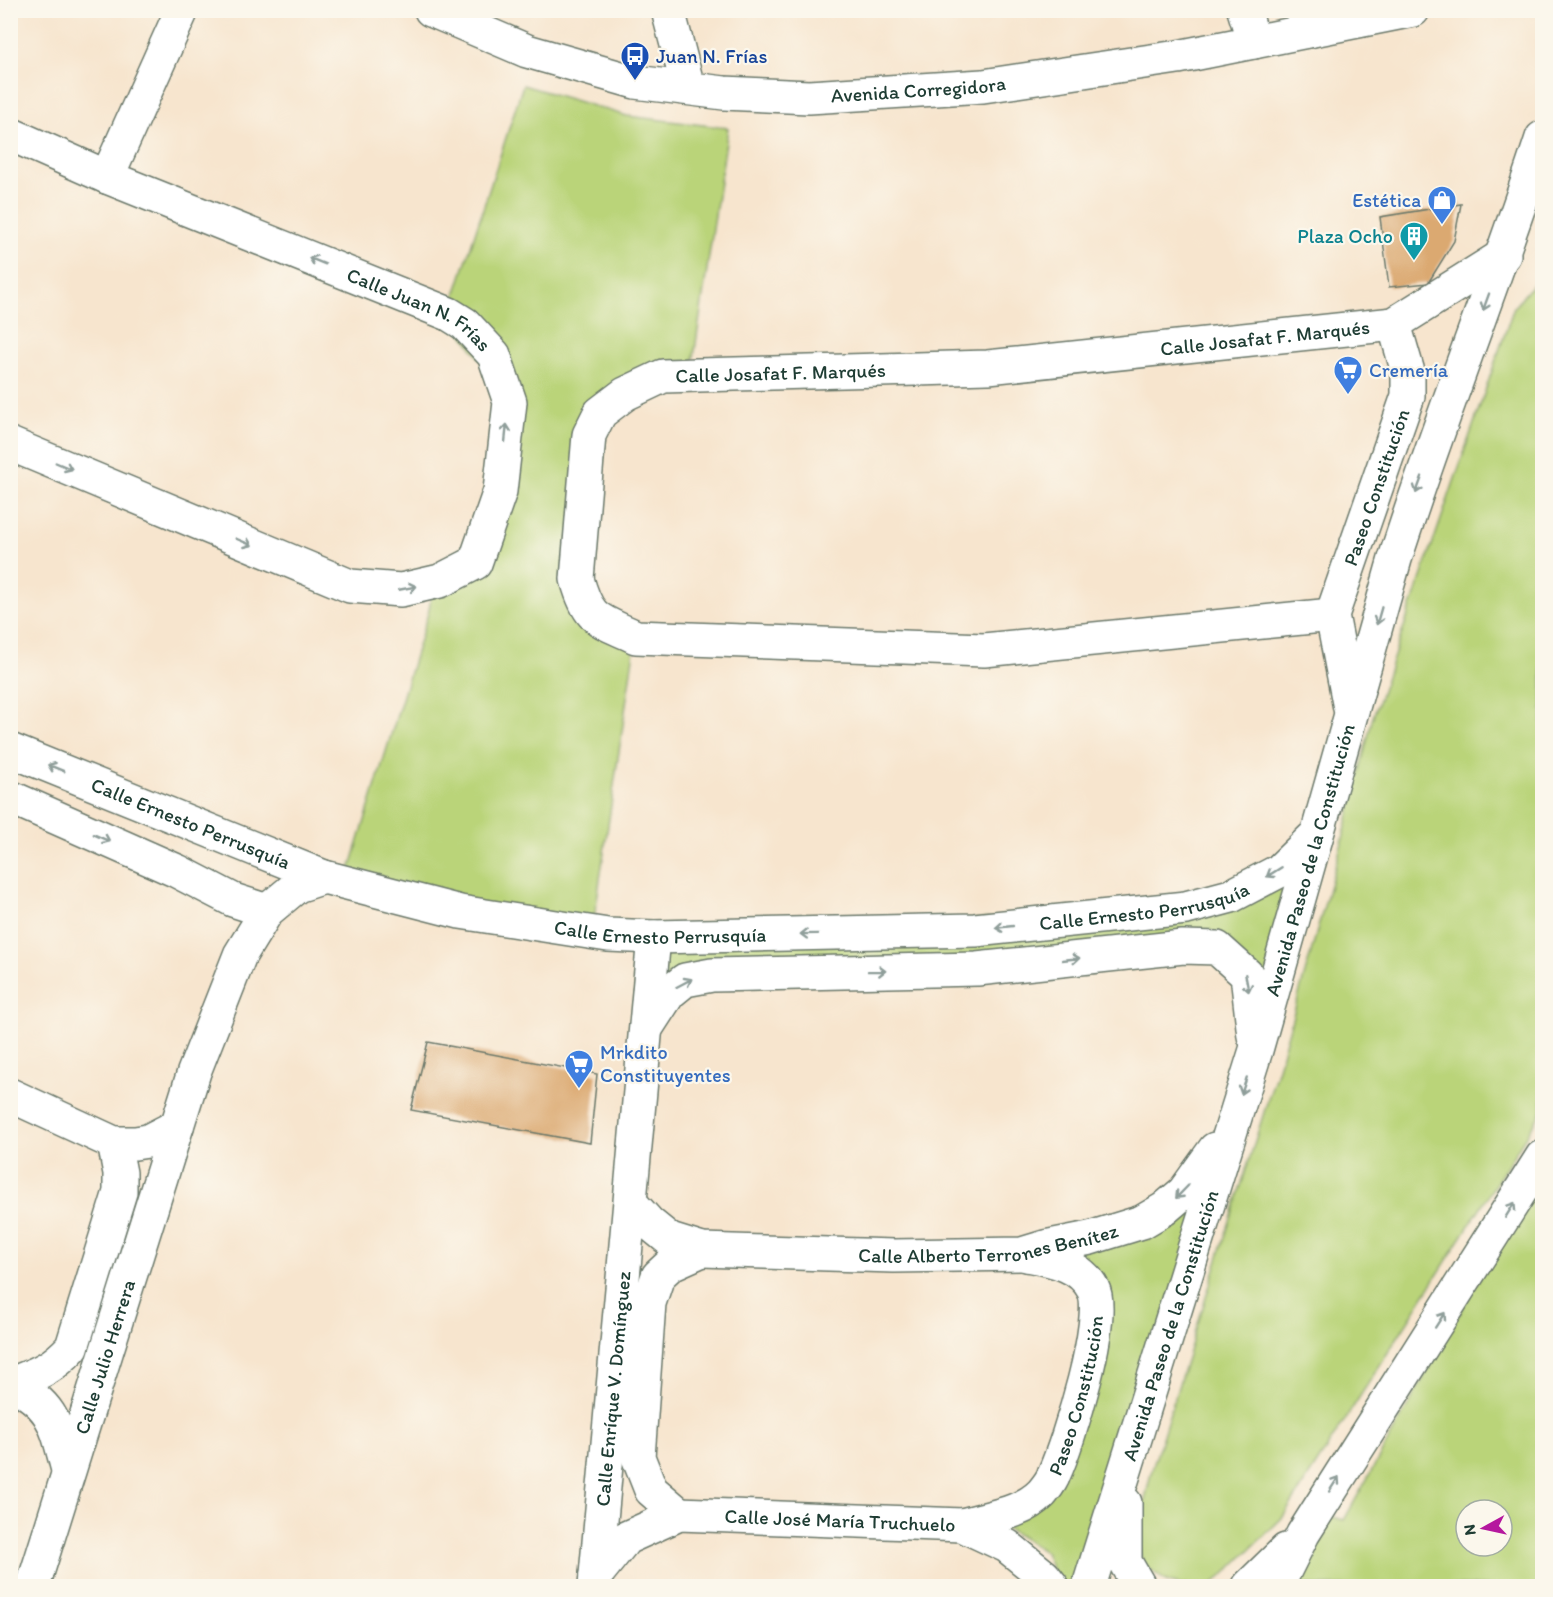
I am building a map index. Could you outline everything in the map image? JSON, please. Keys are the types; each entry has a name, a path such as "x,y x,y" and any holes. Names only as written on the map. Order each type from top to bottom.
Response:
{"street":[{"path":"107,177 182,10"},
{"name":"Avenida Corregidora","path":"431,10 527,51 635,82 724,93 809,98 983,86 1178,57 1254,42 1306,21 1413,10"},
{"path":"668,10 688,87"},
{"path":"1244,10 1254,42"},
{"name":"Calle Juan N. Frías","path":"10,134 107,177 449,314 465,324 494,355 510,402 500,491 476,562 440,581 401,590 350,586 10,444"},
{"name":"Avenida Paseo de la Constitución","path":"1089,1587 1256,1050 1416,495 1508,241 1542,138"},
{"name":"Calle Josafat F. Marqués","path":"1332,615 984,650 636,637 594,618 583,600 577,579 589,435 600,413 625,394 663,376 988,367 1394,324 1508,241 1542,207"},
{"name":"Paseo Constitución","path":"1332,615 1408,396 1408,372 1394,324"},
{"path":"1332,615 1351,714"},
{"name":"Calle Ernesto Perrusquía","path":"10,750 324,877 460,912 608,935 654,937 975,930 1186,908 1231,896 1279,871 1318,833"},
{"path":"10,798 177,871 233,900 267,911"},
{"name":"Calle Julio Herrera","path":"33,1587 194,1072 240,955 267,911 297,886 324,877"},
{"name":"Calle Enríque V. Domínguez","path":"595,1581 654,937"},
{"name":"Calle Ernesto Perrusquía","path":"647,1027 669,993 685,980 712,975 977,969 1183,947 1217,948 1247,975 1256,1050"},
{"path":"10,1095 114,1143 148,1141 177,1126"},
{"name":"Calle Alberto Terrones Benítez","path":"702,1250 894,1256 1022,1254 1142,1222 1164,1209 1184,1192 1230,1129"},
{"name":"Calle Julio Herrera","path":"11,1384 58,1363 72,1347 120,1192 120,1173 114,1143"},
{"path":"1277,1587 1303,1534 1542,1158"},
{"path":"631,1203 649,1223 670,1240 702,1250"},
{"name":"Calle Enríque V. Domínguez","path":"595,1581 626,1538 679,1514 651,1490 638,1456 649,1303 658,1276 671,1264 702,1250"},
{"name":"Paseo Constitución","path":"962,1525 1029,1504 1054,1477 1092,1348 1096,1304 1094,1290 1084,1277 1064,1262 1022,1254"},
{"path":"11,1384 31,1394 45,1407 56,1426 68,1470"},
{"path":"1125,1469 1125,1562 1139,1587"},
{"name":"Calle José María Truchuelo","path":"679,1514 962,1525 1007,1546 1044,1576 1052,1587"},
{"path":"1249,1587 1303,1534"}],"green space":[{"path":"523,85 627,116 728,128 692,370 589,435 577,579 636,637 592,933 346,883 431,597 475,562 509,402 449,314"},
{"path":"1542,274 1542,1111 1283,1517 1224,1575 1209,1586 1183,1586 1166,1581 1143,1564 1136,1539 1151,1473 1281,1058 1343,839 1372,720 1514,307"},
{"path":"1318,833 1256,1050 1247,975 1217,948 669,993 654,937 1186,908"},
{"path":"1229,1136 1088,1586 1058,1586 1045,1552 989,1517 1031,1508 1108,1305 1038,1250 1145,1232"},
{"path":"1542,1166 1542,1586 1281,1586 1318,1513 1344,1520"}],"building":[{"name":"Plaza Ocho","path":"1461,204 1454,241 1428,283 1389,287 1380,217"},
{"path":"428,1042 597,1074 590,1143 411,1110"}],"place":[{"name":"Juan N. Frías","path":"635,82"},
{"name":"Estética","path":"1442,226"},
{"name":"Plaza Ocho","path":"1414,262"},
{"name":"Cremería","path":"1348,396"},
{"name":"Mrkdito Constituyentes","path":"579,1090"}]}
